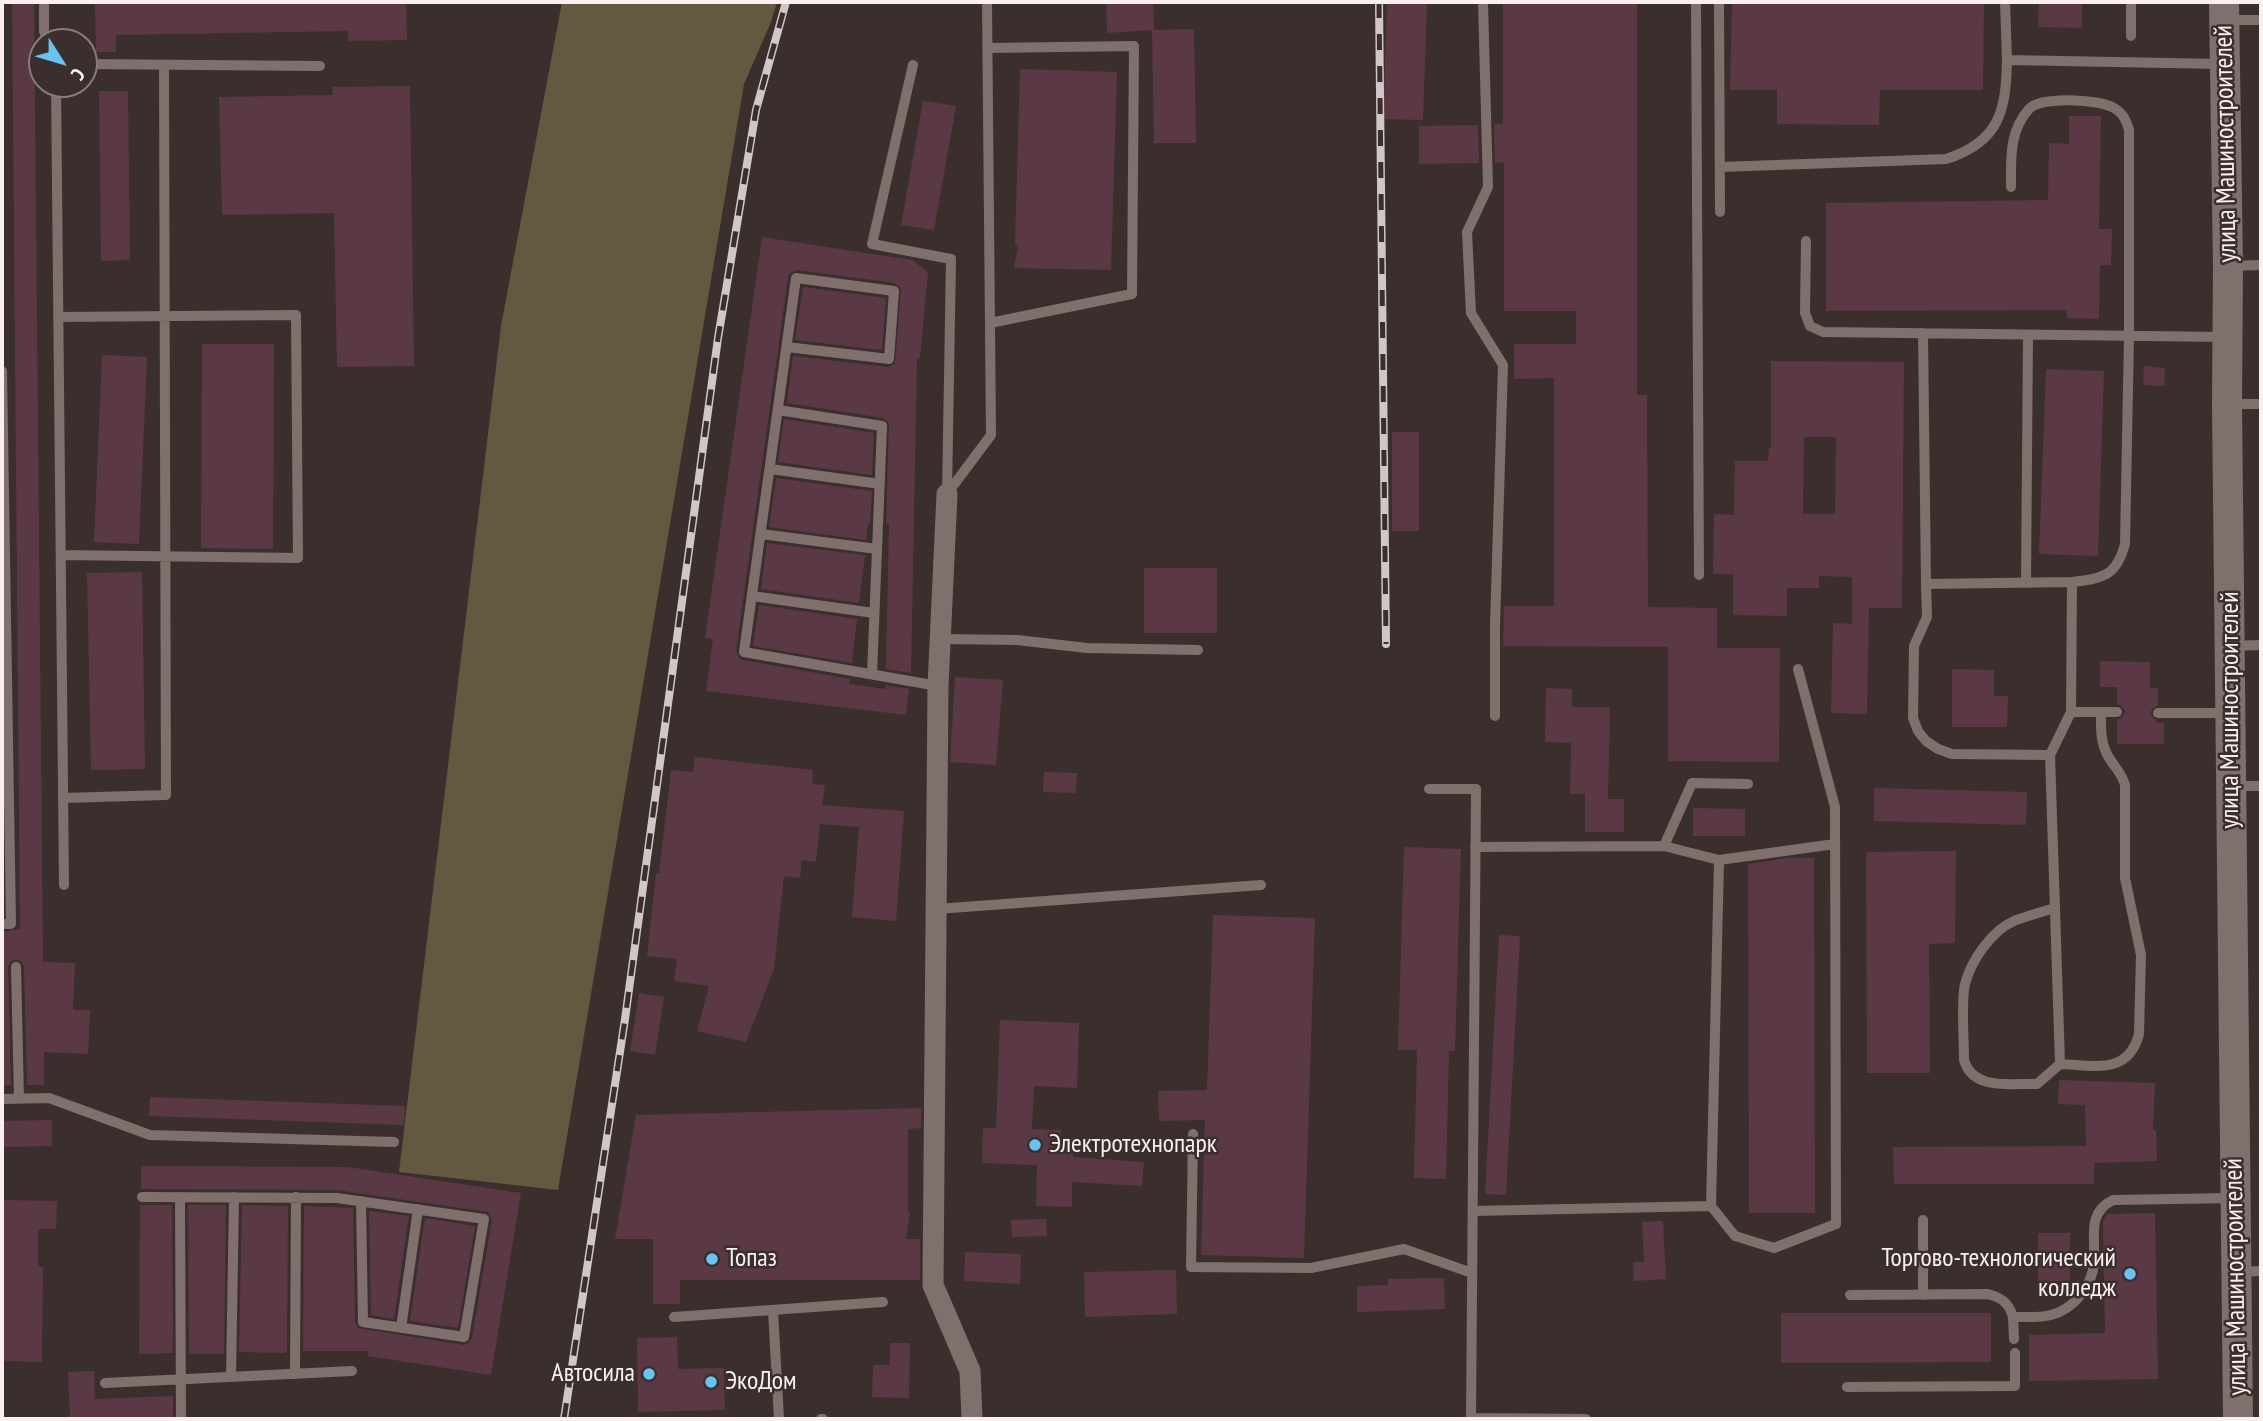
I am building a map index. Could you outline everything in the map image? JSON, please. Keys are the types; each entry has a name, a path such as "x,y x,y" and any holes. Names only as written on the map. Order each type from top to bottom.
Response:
{"main road":[{"name":"улица Машиностроителей","path":"2224,11 2236,1198 2249,1271 2238,1419"}],"street":[{"path":"947,494 938,685 933,1285 970,1371 972,1419"}],"lane":[{"path":"44,2 44,28"},
{"path":"947,494 990,435 987,2"},
{"path":"1483,2 1488,187 1468,232 1471,313 1503,365 1495,716"},
{"path":"1696,2 1699,575"},
{"path":"1719,2 1720,212"},
{"path":"1720,167 1946,159 1959,155 1994,127 2003,108 2007,93 2005,2"},
{"path":"2131,2 2131,36"},
{"path":"2224,11 2261,20"},
{"path":"988,48 1134,46 1132,294 990,323"},
{"path":"2007,60 2224,64"},
{"path":"98,64 320,66"},
{"path":"63,798 166,795 164,65"},
{"path":"913,65 872,244 951,259 947,494"},
{"path":"56,98 64,885"},
{"path":"1926,584 2073,582 2102,578 2117,563 2125,544 2129,130 2125,119 2120,112 2102,103 2046,100 2035,103 2016,129 2012,148 2011,187"},
{"path":"1806,240 1804,313 1810,326 1823,332 2228,337"},
{"path":"2228,266 2261,265"},
{"path":"787,347 889,359 894,291 796,278 744,652 938,685"},
{"path":"58,317 296,315 298,558 61,555"},
{"path":"1923,333 1927,617 1914,646 1913,718 1926,741 1952,754 2050,755"},
{"path":"2026,583 2028,335"},
{"path":"2,371 11,923 2,924"},
{"path":"2227,404 2261,404"},
{"path":"778,410 882,426 872,674"},
{"path":"770,469 880,484"},
{"path":"761,534 877,549"},
{"path":"2060,1064 2050,755 2071,712 2073,582"},
{"path":"752,596 874,613"},
{"path":"940,639 1017,640 1087,648 1198,650"},
{"path":"2231,646 2261,645"},
{"path":"1719,860 1711,1206 1735,1236 1774,1248 1836,1224 1835,807 1798,669"},
{"path":"2071,712 2117,712"},
{"path":"2055,908 2011,922 1994,936 1980,952 1964,986 1964,1060 1966,1068 1986,1083 2037,1084 2060,1064 2113,1065 2130,1054 2136,1045 2139,1034 2141,955 2124,878 2125,786 2120,771 2105,750 2101,737 2101,712"},
{"path":"2158,713 2230,713"},
{"path":"1664,846 1692,783 1748,784"},
{"path":"2231,786 2261,786"},
{"path":"1429,789 1476,789 1471,1419 1586,1419"},
{"path":"1475,847 1664,846 1719,860 1835,844"},
{"path":"937,909 1261,885"},
{"path":"16,968 19,1099"},
{"path":"2,1099 49,1098 150,1135 394,1142"},
{"path":"1193,1134 1191,1267 1311,1268 1404,1249 1472,1273"},
{"path":"142,1197 337,1198 361,1201 418,1209 484,1219 464,1337 363,1322 361,1201"},
{"path":"180,1197 181,1419"},
{"path":"231,1377 234,1197"},
{"path":"295,1374 296,1197"},
{"path":"2013,1317 2048,1316 2077,1300 2088,1283 2094,1263 2093,1222 2113,1200 2236,1198"},
{"path":"1473,1211 1711,1206"},
{"path":"401,1328 418,1209"},
{"path":"1923,1220 1923,1294"},
{"path":"1850,1295 1988,1294 2004,1301 2010,1308 2014,1339"},
{"path":"674,1317 883,1302"},
{"path":"773,1310 779,1419"},
{"path":"1847,1387 2015,1386 2015,1353"},
{"path":"106,1383 352,1371"}],"shaded area":[{"path":"562,2 777,2 744,84 558,1190 399,1172 501,326"}],"building":[{"path":"12,2 34,2 34,28 28,28 28,98 35,98 43,962 75,963 73,1010 90,1010 88,1054 44,1052 44,1085 27,1085 24,967 17,959 11,961 8,967 11,1085 2,1085 2,932 20,929"},
{"path":"95,2 406,2 407,40 348,41 348,31 116,35 116,52 98,52 98,28 96,28"},
{"path":"1106,2 1153,2 1154,30 1194,29 1196,143 1154,143 1152,30 1107,33"},
{"path":"1387,2 1427,2 1423,120 1383,119"},
{"path":"1503,2 1637,2 1637,395 1647,395 1648,607 1717,608 1717,648 1780,648 1779,762 1668,761 1668,647 1503,646 1504,606 1554,606 1554,378 1514,379 1514,344 1576,344 1576,311 1504,311 1504,162 1495,163 1494,124 1503,124"},
{"path":"1732,2 1984,2 1983,90 1880,90 1879,125 1777,124 1777,90 1730,90"},
{"path":"2039,2 2082,2 2082,28 2038,27"},
{"path":"1020,69 1117,72 1111,270 1014,268 1018,245 1015,245"},
{"path":"410,86 414,366 337,367 334,213 222,215 219,97 333,95 332,87"},
{"path":"99,91 128,91 130,260 101,261"},
{"path":"923,101 956,106 934,230 901,225"},
{"path":"2069,116 2101,116 2099,229 2112,229 2111,265 2100,265 2099,319 2067,318 2067,310 1826,311 1826,203 2048,200 2049,143 2069,144"},
{"path":"1478,125 1479,163 1419,164 1419,126"},
{"path":"762,237 912,260 928,272 920,358 917,358 911,673 886,669 889,423 883,418 787,403 793,356 888,367 895,364 901,288 895,283 797,270 788,277 736,651 743,660 850,679 849,684 909,689 906,715 706,691 713,639 705,638"},
{"path":"803,287 886,298 882,350 795,340"},
{"path":"202,344 274,344 273,549 201,548"},
{"path":"102,355 147,357 139,544 94,542"},
{"path":"1771,361 1904,362 1902,608 1869,608 1867,714 1831,713 1833,623 1852,624 1852,577 1819,576 1819,588 1787,588 1787,616 1733,615 1733,574 1713,574 1714,514 1734,515 1735,461 1768,461 1771,448","holes":["1804,437 1836,437 1835,514 1803,514"]},
{"path":"2144,366 2165,368 2164,386 2143,385"},
{"path":"2046,369 2104,371 2098,556 2039,554"},
{"path":"784,419 874,433 872,475 778,462"},
{"path":"1392,432 1419,432 1419,531 1392,531"},
{"path":"776,478 872,491 866,540 769,527"},
{"path":"767,543 865,555 859,603 761,589"},
{"path":"1144,568 1217,568 1217,633 1144,633"},
{"path":"142,572 145,769 91,770 87,573"},
{"path":"759,605 857,619 852,663 753,646"},
{"path":"2100,661 2150,662 2150,688 2158,688 2158,705 2150,714 2158,723 2164,723 2164,744 2117,744 2117,720 2125,711 2117,704 2117,687 2100,687"},
{"path":"1952,669 1994,670 1994,696 2008,696 2007,727 1952,727"},
{"path":"955,677 1003,680 996,765 950,762"},
{"path":"1546,688 1572,689 1572,707 1610,707 1608,799 1624,799 1624,832 1585,832 1585,794 1570,794 1571,743 1545,742"},
{"path":"695,757 813,770 812,784 825,785 822,805 904,811 896,921 852,917 859,827 820,824 816,862 802,860 800,878 784,876 774,969 746,1042 697,1031 709,986 674,981 677,959 647,956 671,770 693,772"},
{"path":"1044,772 1077,773 1076,793 1043,792"},
{"path":"1874,788 2027,792 2026,825 1874,821"},
{"path":"1693,808 1745,809 1745,836 1693,836"},
{"path":"1404,847 1461,849 1455,1051 1449,1051 1446,1179 1414,1178 1417,1050 1398,1050"},
{"path":"1956,851 1955,943 1929,944 1930,1073 1867,1073 1866,852"},
{"path":"1788,858 1814,858 1815,1213 1749,1213 1748,864"},
{"path":"1213,915 1315,918 1304,1258 1201,1255 1205,1120 1159,1121 1158,1091 1207,1090"},
{"path":"1499,935 1520,936 1506,1195 1485,1194"},
{"path":"639,993 664,997 655,1055 630,1051"},
{"path":"1000,1020 1079,1023 1077,1088 1034,1086 1032,1129 1061,1130 1061,1137 1074,1138 1073,1157 1144,1162 1142,1186 1072,1182 1072,1207 1036,1206 1037,1165 982,1163 983,1128 996,1128"},
{"path":"2059,1080 2155,1083 2153,1130 2156,1130 2157,1161 2094,1163 2094,1184 1894,1184 1893,1147 2086,1146 2085,1105 2058,1104"},
{"path":"150,1097 405,1106 404,1125 149,1116"},
{"path":"921,1108 921,1128 908,1129 910,1212 906,1239 920,1239 920,1280 680,1280 680,1304 653,1304 653,1239 615,1239 636,1115"},
{"path":"52,1120 52,1146 2,1147 2,1121"},
{"path":"141,1166 348,1167 521,1193 491,1375 368,1356 369,1351 303,1351 304,1206 353,1208 355,1322 358,1328 463,1345 472,1338 492,1220 488,1212 337,1190 141,1189"},
{"path":"2,1200 57,1201 56,1229 38,1229 38,1267 43,1267 42,1362 2,1361"},
{"path":"140,1205 172,1205 173,1353 139,1354"},
{"path":"188,1205 226,1205 224,1354 189,1354"},
{"path":"242,1205 288,1206 285,1353 239,1352"},
{"path":"369,1211 409,1216 394,1319 371,1315"},
{"name":"Торгово-технологический колледж","path":"2155,1213 2158,1379 2029,1381 2029,1335 2105,1333 2103,1221 2106,1216"},
{"path":"425,1218 475,1226 458,1328 410,1321"},
{"path":"1046,1219 1047,1236 1012,1237 1011,1220"},
{"path":"1663,1221 1666,1279 1634,1281 1633,1262 1644,1262 1642,1222"},
{"path":"2038,1233 2070,1233 2070,1281 2038,1281"},
{"path":"965,1252 1021,1254 1020,1284 964,1281"},
{"path":"1176,1270 1177,1314 1085,1317 1084,1272"},
{"path":"1444,1278 1445,1309 1357,1312 1357,1286 1388,1285 1388,1279"},
{"path":"1781,1313 1991,1313 1991,1362 1781,1363"},
{"path":"677,1337 678,1369 724,1368 725,1410 638,1412 637,1338"},
{"path":"890,1343 910,1343 909,1398 872,1397 873,1365 890,1365"},
{"path":"94,1371 95,1399 173,1396 173,1419 70,1419 68,1372"}],"railway":[{"path":"564,1419 625,1019 718,338 756,110 786,2"},
{"path":"1379,2 1386,644"}],"place":[{"name":"Электротехнопарк","path":"1035,1145"},
{"name":"Топаз","path":"712,1259"},
{"name":"Торгово-технологический колледж","path":"2130,1274"},
{"name":"Автосила","path":"649,1374"},
{"name":"ЭкоДом","path":"711,1382"}]}
